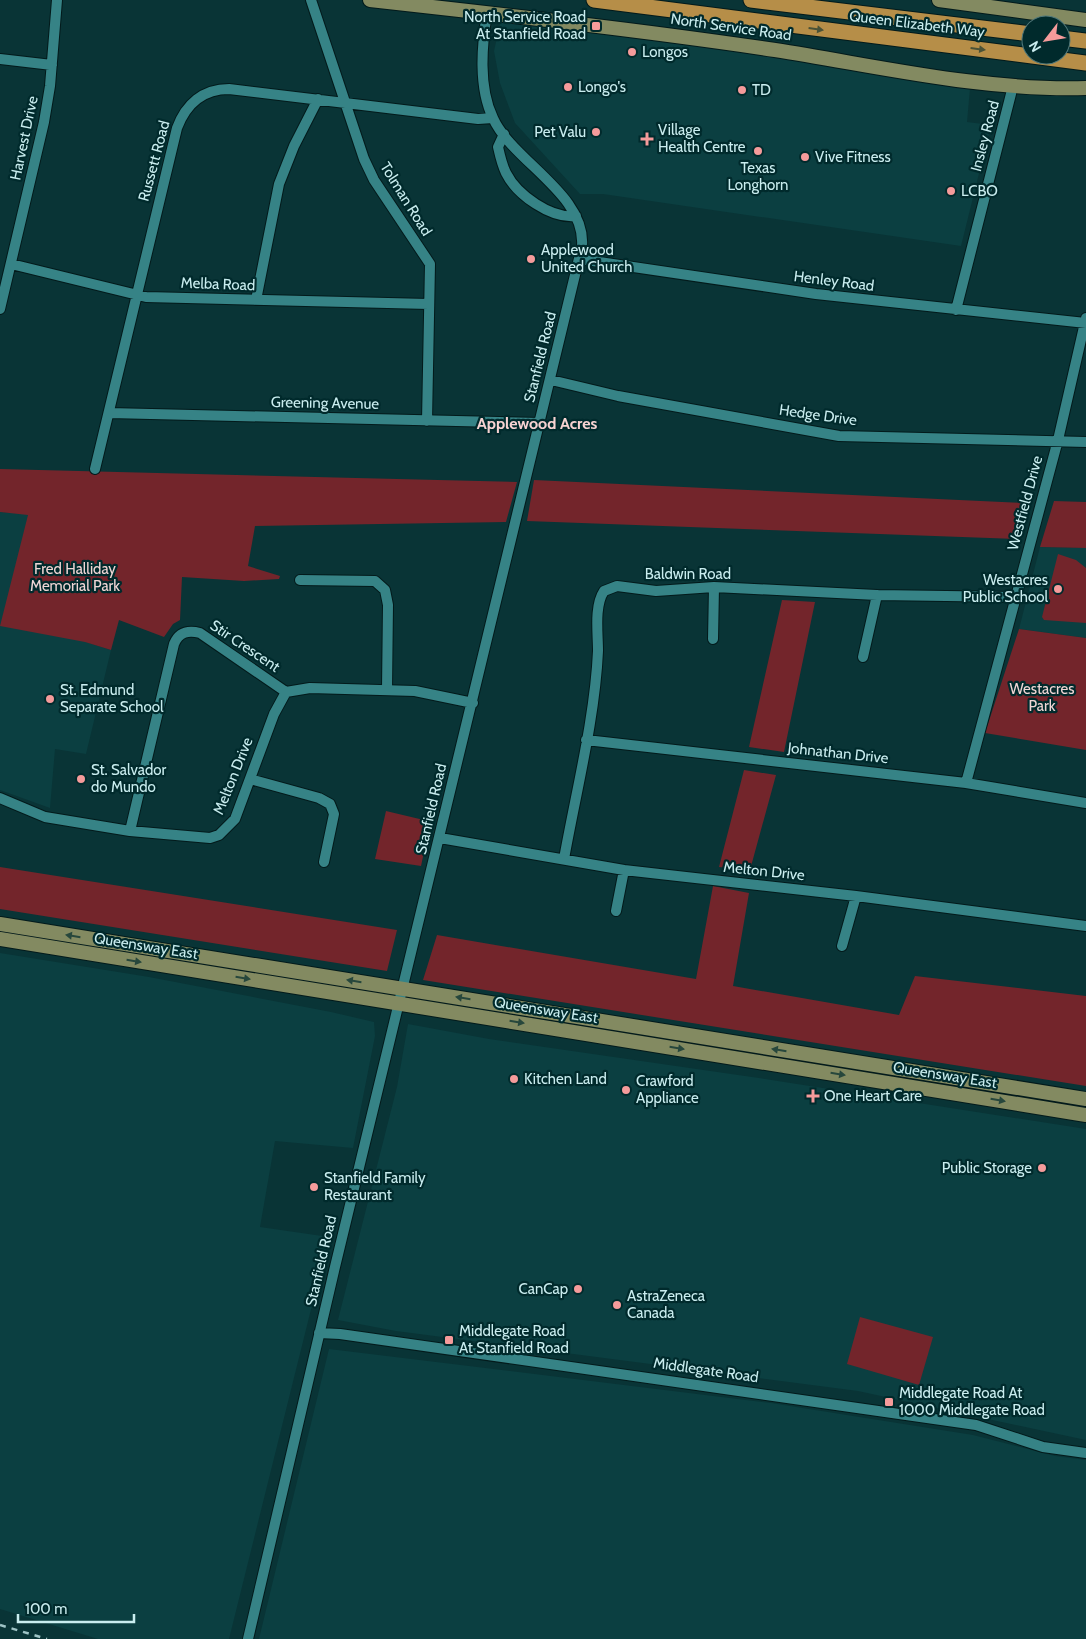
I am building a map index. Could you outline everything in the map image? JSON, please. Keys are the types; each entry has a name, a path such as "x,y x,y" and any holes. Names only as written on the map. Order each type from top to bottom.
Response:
{"highway":[{"name":"Queen Elizabeth Way","path":"594,0 1086,63"},
{"name":"Queen Elizabeth Way","path":"750,0 1021,33"},
{"path":"1071,39 1086,41"}],"main road":[{"name":"North Service Road","path":"370,0 487,12 698,39 1013,86 1086,88"},
{"path":"939,0 1014,6 1086,20"},
{"name":"Queensway East","path":"0,924 401,996 1086,1114"},
{"name":"Queensway East","path":"0,939 401,996 1086,1099"}],"street":[{"name":"Harvest Drive","path":"0,309 44,122 58,0"},
{"name":"Tolman Road","path":"311,0 364,159 374,180 430,264 427,421"},
{"name":"Stanfield Road","path":"248,1639 319,1333 579,259 582,237 576,216 492,118 483,77 487,12"},
{"path":"0,59 52,65"},
{"name":"Insley Road","path":"956,310 1013,86"},
{"name":"Russett Road","path":"95,469 177,128 186,108 197,98 221,89 318,99 478,120 492,118"},
{"path":"256,300 279,184 294,146 318,99"},
{"path":"504,134 498,147 500,154 507,174 521,192 552,212 569,217 576,216"},
{"name":"Henley Road","path":"579,259 816,294 956,310 1086,321"},
{"name":"Melba Road","path":"11,264 136,295 429,304"},
{"name":"Westfield Drive","path":"966,783 1058,440 1086,321"},
{"name":"Hedge Drive","path":"550,380 618,396 839,436 1086,442"},
{"name":"Greening Avenue","path":"109,413 540,423"},
{"path":"300,580 375,581 385,590 388,605 387,689"},
{"name":"Baldwin Road","path":"564,859 597,670 599,604 604,591 617,586 656,591 714,587 877,595 1016,597"},
{"path":"713,639 714,587"},
{"path":"863,658 877,595"},
{"name":"Stir Crescent","path":"130,831 174,644 180,634 188,631 200,633 286,692"},
{"path":"286,692 310,688 387,689 415,691 473,702"},
{"name":"Melton Drive","path":"0,798 46,817 130,831 202,839 219,835 235,819 274,714 286,692"},
{"name":"Johnathan Drive","path":"586,740 966,783 1086,804"},
{"path":"250,778 319,798 330,804 334,814 324,862"},
{"name":"Melton Drive","path":"440,838 624,870 856,896 1086,926"},
{"path":"616,911 624,870"},
{"path":"842,946 856,896"},
{"name":"Middlegate Road","path":"319,1333 340,1334 976,1425 1043,1447 1086,1453"}],"shaded area":[{"path":"501,19 971,77 967,122 991,125 961,246 603,194 580,194 515,123 500,83 494,51"},
{"name":"St. Edmund Separate School","path":"0,512 28,514 86,642 111,650 86,754 55,749 50,808 0,790"},
{"name":"Westacres Public School","path":"1040,547 1086,548 1086,638 1019,629"},
{"path":"0,953 149,977 374,1022 375,1036 353,1148 275,1141 260,1227 329,1237 229,1639 98,1639 0,1609"},
{"path":"408,1024 489,1039 765,1079 1086,1129 1086,1440 858,1391 396,1331 338,1320 397,1087"},
{"path":"329,1349 771,1403 973,1435 1055,1456 1086,1460 1086,1639 259,1639"}],"green space":[{"name":"Fred Halliday Memorial Park","path":"0,469 517,482 506,522 255,526 248,566 280,576 279,579 244,581 182,577 180,620 173,624 164,637 119,620 111,650 85,642 0,626 28,515 0,512"},
{"path":"534,480 1026,503 1017,539 527,521"},
{"path":"1054,501 1086,502 1086,548 1040,547"},
{"path":"1058,554 1076,560 1086,568 1086,623 1044,620 1042,617"},
{"path":"782,600 815,602 784,752 749,747"},
{"name":"Westacres Park","path":"1019,629 1086,638 1086,750 985,733"},
{"path":"744,770 776,775 750,870 719,867"},
{"path":"386,811 428,821 427,838 421,866 375,859"},
{"path":"0,867 397,930 387,971 0,909"},
{"path":"713,886 749,893 733,986 899,1015 915,976 1086,996 1086,1086 423,980 437,935 696,979"},
{"path":"860,1317 933,1337 919,1385 847,1364"}],"railway":[{"path":"0,1625 47,1639"}],"place":[{"name":"North Service Road At Stanfield Road","path":"596,26"},
{"name":"Longos","path":"632,52"},
{"name":"Longo's","path":"568,87"},
{"name":"TD","path":"742,90"},
{"name":"Pet Valu","path":"596,132"},
{"name":"Village Health Centre","path":"647,139"},
{"name":"Texas Longhorn","path":"758,151"},
{"name":"Vive Fitness","path":"805,157"},
{"name":"LCBO","path":"951,191"},
{"name":"Applewood United Church","path":"531,259"},
{"name":"Westacres Public School","path":"1058,589"},
{"name":"St. Edmund Separate School","path":"50,699"},
{"name":"St. Salvador do Mundo","path":"81,779"},
{"name":"Kitchen Land","path":"514,1079"},
{"name":"Crawford Appliance","path":"626,1090"},
{"name":"One Heart Care","path":"813,1096"},
{"name":"Public Storage","path":"1042,1168"},
{"name":"Stanfield Family Restaurant","path":"314,1187"},
{"name":"CanCap","path":"578,1289"},
{"name":"AstraZeneca Canada","path":"617,1305"},
{"name":"Middlegate Road At Stanfield Road","path":"449,1340"},
{"name":"Middlegate Road At 1000 Middlegate Road","path":"889,1402"}],"district":[{"name":"Applewood Acres","path":"537,423"}]}
